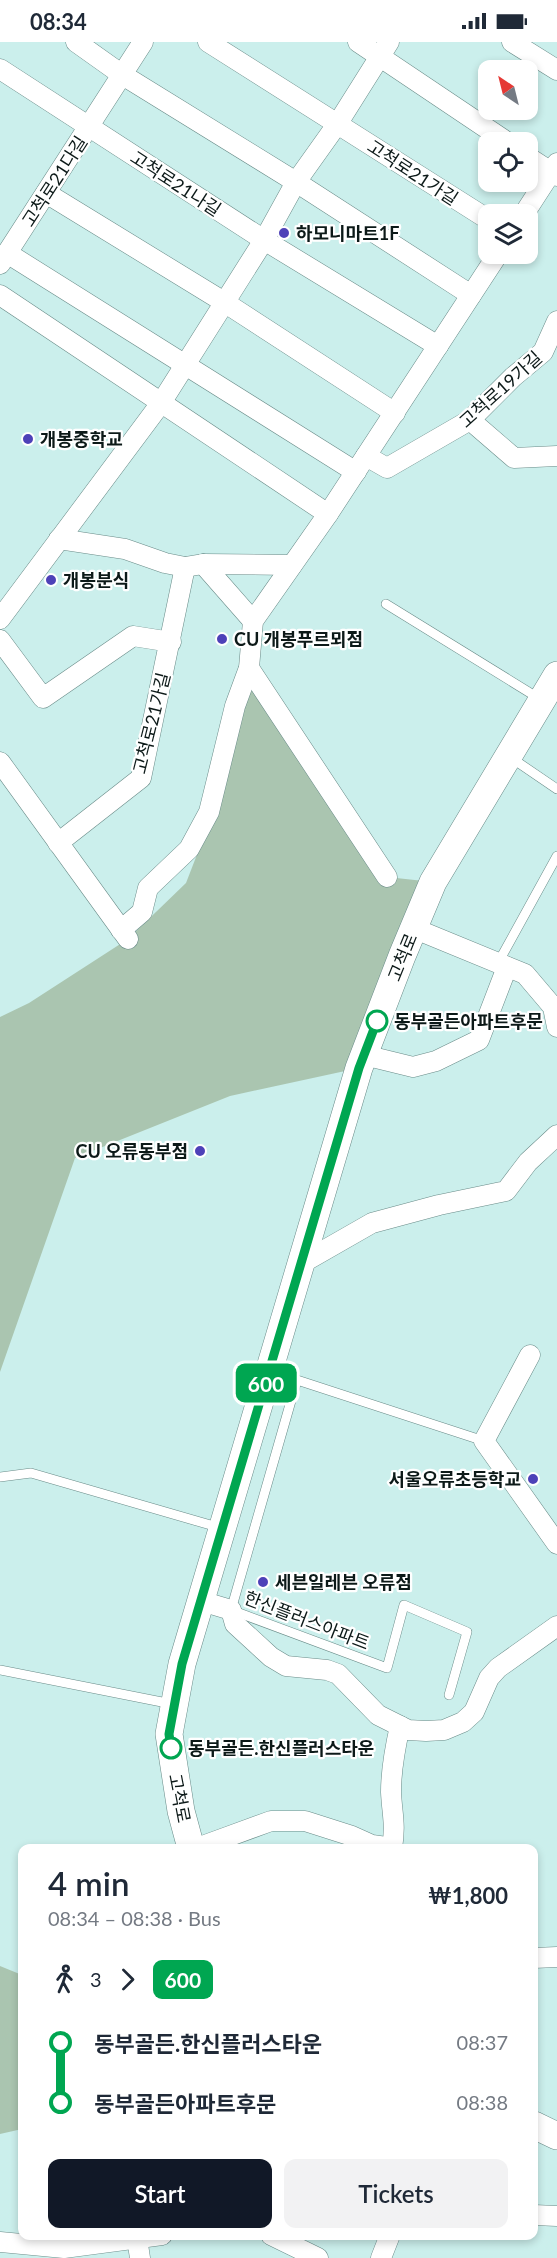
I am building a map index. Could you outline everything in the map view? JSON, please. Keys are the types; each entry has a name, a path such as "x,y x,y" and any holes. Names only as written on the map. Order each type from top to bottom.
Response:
{"main road":[{"name":"고척로","path":"190,1844 181,1811 169,1734 182,1664 364,1055 433,882 557,675"},
{"path":"538,2127 557,2136"}],"street":[{"path":"76,42 121,74 296,182 471,295"},
{"name":"고척로21다길","path":"4,259 143,42"},
{"path":"208,42 338,123"},
{"path":"358,42 385,49 494,132"},
{"path":"512,42 557,69"},
{"path":"0,619 185,367 264,240 296,182 338,123 385,49"},
{"name":"고척로21다길","path":"0,69 88,127"},
{"name":"고척로21가길","path":"338,123 478,213"},
{"name":"고척로21나길","path":"88,127 264,240"},
{"path":"531,204 555,170 538,162"},
{"path":"46,193 224,302 395,413"},
{"path":"264,240 438,346"},
{"path":"4,259 185,367 361,464"},
{"path":"0,762 124,934 142,912 148,888 189,849 208,812 235,706 249,668 253,621 328,514 491,264"},
{"path":"0,296 328,514"},
{"name":"고척로19가길","path":"361,464 387,468 470,420 513,377 543,352 557,321"},
{"path":"470,420 514,458 557,456"},
{"path":"59,539 125,549 165,562 194,565 292,565"},
{"path":"194,565 253,621"},
{"name":"고척로21가길","path":"58,843 141,778 171,642 194,565"},
{"path":"0,640 43,698 133,636 171,642"},
{"path":"249,668 387,877"},
{"path":"413,928 525,974 555,1003 557,1028"},
{"path":"364,1055 413,1067 436,1061 479,1040 502,965"},
{"path":"302,1263 372,1223 439,1205 506,1191 528,1162 557,1135"},
{"path":"530,1355 483,1441 557,1544"},
{"path":"201,1601 231,1610 235,1624 271,1657 286,1666 327,1670 338,1674 378,1714 408,1730 444,1730 463,1722 474,1712 489,1678 498,1668 557,1626"},
{"path":"393,1844 395,1830 391,1793 393,1755 400,1726"},
{"path":"208,1844 271,1821 305,1821 370,1844"},
{"path":"538,1959 557,1957"},
{"path":"538,2215 557,2216"},
{"path":"0,2242 57,2253 126,2240"},
{"path":"137,2240 140,2258"},
{"path":"381,2258 388,2240"},
{"path":"280,2245 318,2258"}],"lane":[{"path":"386,604 542,700"},
{"path":"508,755 557,789"},
{"path":"502,965 557,856"},
{"name":"한신플러스아파트","path":"449,1695 468,1632 404,1605 387,1668 231,1610 297,1380 483,1441"},
{"path":"0,1477 31,1473 224,1528"},
{"path":"0,1670 174,1705"}],"green space":[{"path":"249,668 387,877 433,882 359,1068 230,1096 75,1158 0,1372 0,1017 29,1003 128,939 186,883 222,790"},
{"path":"0,1966 18,1973 18,2130 0,2134"}],"bus line":[{"name":"600","path":"171,1748 169,1734 182,1664 359,1068 377,1021"}],"place":[{"name":"하모니마트1F","path":"284,233"},
{"name":"개봉중학교","path":"28,439"},
{"name":"개봉분식","path":"51,580"},
{"name":"CU 개봉푸르뫼점","path":"222,639"},
{"name":"동부골든아파트후문","path":"377,1021"},
{"name":"CU 오류동부점","path":"200,1151"},
{"name":"서울오류초등학교","path":"533,1479"},
{"name":"세븐일레븐 오류점","path":"263,1582"},
{"name":"동부골든.한신플러스타운","path":"171,1748"}]}
